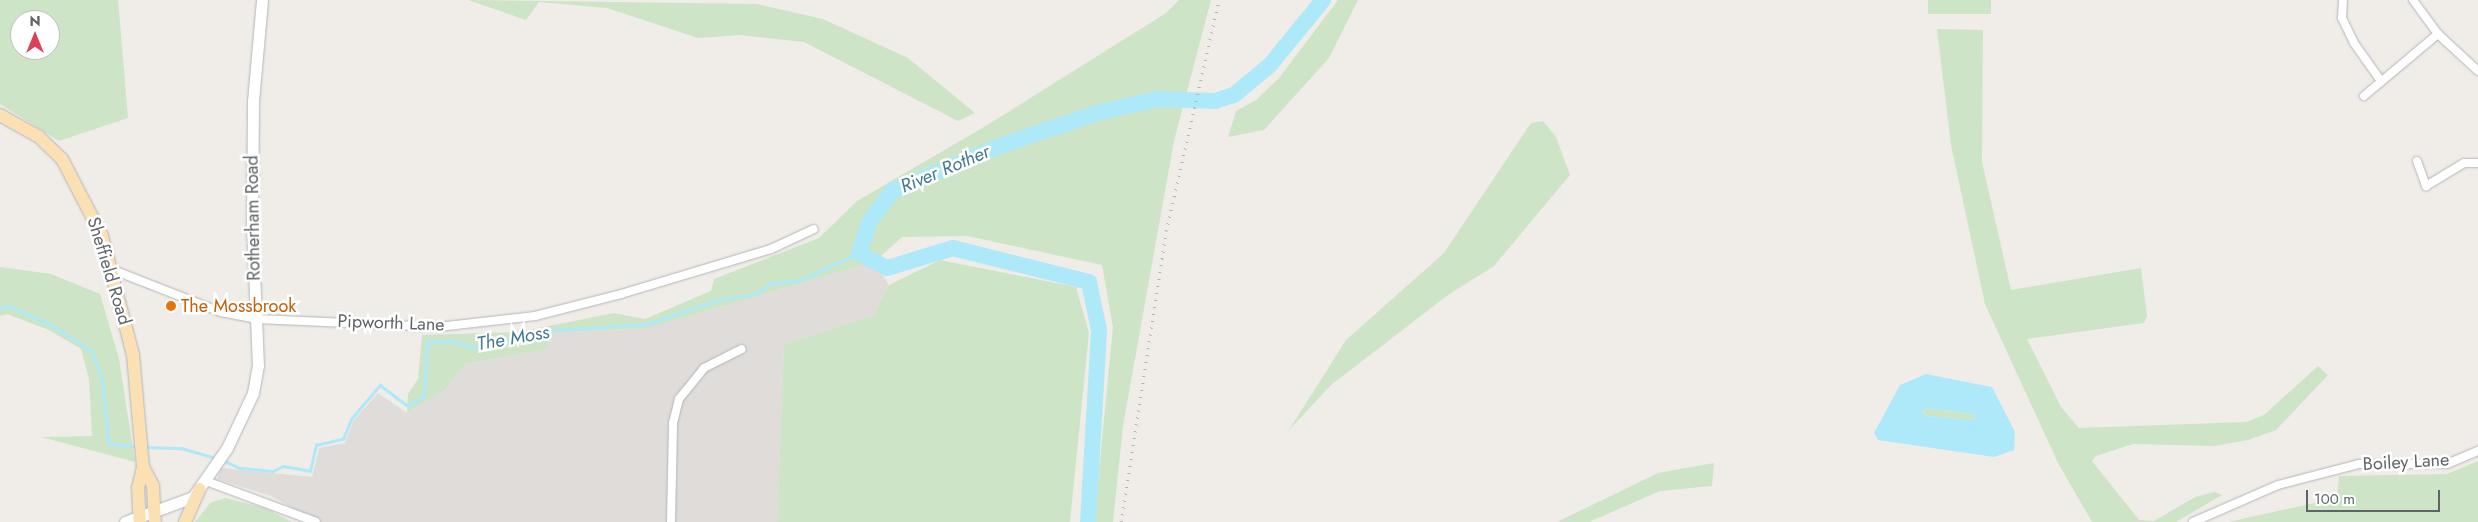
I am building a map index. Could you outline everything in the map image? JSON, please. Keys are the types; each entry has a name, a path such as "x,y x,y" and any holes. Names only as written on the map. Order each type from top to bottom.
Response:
{"main road":[{"name":"Rotherham Road","path":"126,522 147,519 188,500 204,485 253,393 258,366 253,101 262,0"},
{"name":"Sheffield Road","path":"0,115 39,137 62,159 79,186 113,270 133,355 147,494 147,519"},
{"path":"185,522 204,485"}],"street":[{"path":"2343,0 2342,18 2354,43 2382,80"},
{"path":"2413,0 2438,34 2478,71"},
{"path":"2364,96 2438,34"},
{"path":"2417,161 2426,186 2464,163 2478,163"},
{"name":"Pipworth Lane","path":"113,270 221,312 257,319 438,327 535,316 771,248 814,228"},
{"path":"671,522 674,423 679,399 704,368 742,349"},
{"name":"Boiley Lane","path":"2193,522 2278,485 2359,464 2447,464 2478,451"},
{"path":"204,485 316,522"}],"shaded area":[{"path":"874,262 889,285 874,315 784,344 777,522 306,522 300,512 271,496 217,479 221,468 312,477 319,448 345,443 353,421 378,393 407,413 444,391 466,364 548,349 549,333 649,328"}],"green space":[{"path":"0,0 118,0 128,118 59,141 0,104"},
{"path":"468,0 757,4 823,19 908,58 975,113 958,121 804,42 740,35 698,38 607,8 539,2 526,20"},
{"path":"1179,0 1211,0 1174,141 1123,426 1113,522 1094,522 1113,327 1102,265 967,236 902,237 874,262 649,328 549,333 548,349 466,364 444,391 407,413 408,394 418,379 422,335 519,332 614,313 645,319 711,291 714,279 819,238 857,201 989,124 1166,13"},
{"path":"1338,0 1358,0 1329,58 1264,130 1228,137 1236,111 1256,100 1279,78"},
{"path":"1928,0 1991,0 1991,14 1928,14"},
{"path":"1937,29 1983,30 1982,162 2011,290 2141,268 2147,316 2144,323 2027,339 2061,407 2079,428 2246,422 2264,415 2318,366 2328,375 2276,430 2248,440 2214,446 2133,444 2096,456 2092,461 2139,520 2154,521 2195,497 2215,492 2222,495 2176,522 2092,522 2058,463 1985,304 1951,145"},
{"path":"1543,121 1556,137 1570,175 1494,266 1448,295 1331,385 1289,430 1346,340 1444,253 1531,123"},
{"path":"940,260 1076,287 1089,333 1070,522 777,522 784,344 874,315 889,285"},
{"path":"0,267 51,274 100,294 119,359 135,462 41,437 92,436 89,379 81,349 49,330 7,314 0,316"},
{"path":"1925,408 1974,414 1975,420 1928,416 1922,414"},
{"path":"2478,461 2478,522 2228,522 2337,498 2339,476 2447,474"},
{"path":"1714,463 1712,486 1660,491 1589,522 1557,522 1658,473"},
{"path":"225,498 265,508 292,522 195,522 210,503"}],"water":[{"path":"1926,374 1992,387 2015,432 2014,450 1994,457 1878,440 1874,433 1900,385","holes":["1925,408 1974,414 1975,420 1928,416 1922,413"]}],"waterway":[{"name":"River Rother","path":"1088,522 1099,330 1089,282 953,248 887,268 859,253 869,222 892,191 1002,145 1100,112 1158,99 1215,101 1234,95 1270,65 1323,0"},
{"name":"The Moss","path":"222,460 240,468 273,471 283,466 310,471 316,445 343,439 351,419 380,385 408,406 424,396 427,342 453,341 474,348 542,331 647,324 721,299 755,294 772,283 798,281 859,253"},
{"name":"The Moss","path":"0,308 9,306 51,325 92,351 102,378 109,443 138,447"},
{"name":"The Moss","path":"146,447 181,448 217,458"}],"railway":[{"path":"1121,522 1166,231 1219,0"}],"place":[{"name":"The Mossbrook","path":"171,306"}]}
